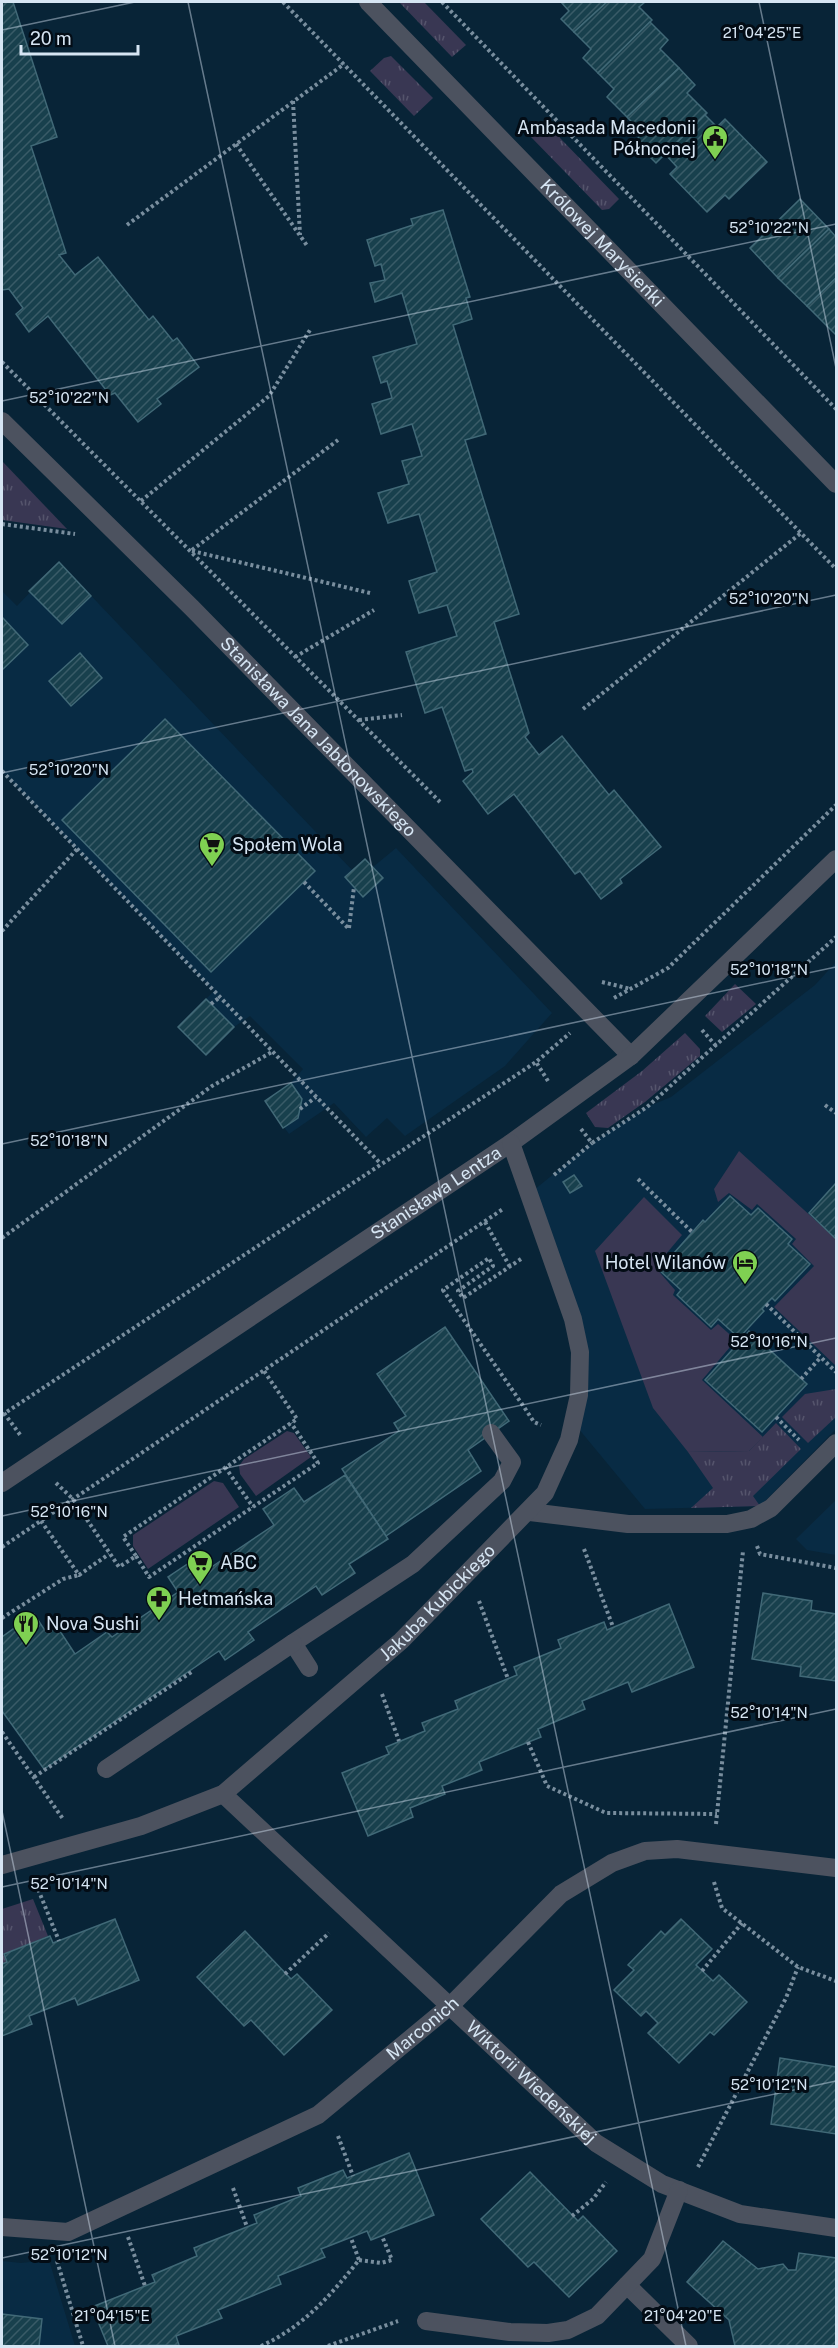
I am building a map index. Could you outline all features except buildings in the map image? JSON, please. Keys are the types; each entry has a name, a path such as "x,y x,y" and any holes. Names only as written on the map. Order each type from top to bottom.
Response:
{"street":[{"name":"Królowej Marysieńki","path":"368,2 837,484"},
{"name":"Stanisława Jana Jabłonowskiego","path":"2,421 98,515 631,1056"},
{"name":"Stanisława Lentza","path":"2,1483 511,1143 631,1056 837,859"},
{"name":"Jakuba Kubickiego","path":"2,1865 141,1826 223,1794 400,1641 530,1512 545,1493 569,1440 581,1378 573,1319 511,1143"},
{"path":"106,1769 413,1564 502,1482 512,1462 492,1433"},
{"path":"530,1512 628,1524 727,1524 746,1520 771,1508 837,1443"},
{"path":"293,1643 309,1668"},
{"name":"Wiktorii Wiedeńskiej","path":"223,1794 596,2143 662,2184 740,2214 837,2228"},
{"name":"Marconich","path":"2,2227 68,2232 318,2115 451,2005 561,1894 612,1863 645,1851 677,1849 837,1868"},
{"path":"426,2321 510,2332 558,2332 597,2316 652,2259 679,2190"},
{"path":"627,2284 689,2346"}],"path":[{"path":"283,2 837,569"},
{"path":"442,2 837,409"},
{"path":"127,225 344,64"},
{"path":"293,101 300,235"},
{"path":"236,144 308,247"},
{"path":"141,501 269,396 310,330"},
{"path":"2,362 440,802"},
{"path":"191,551 338,440"},
{"path":"2,524 78,535 98,515"},
{"path":"584,709 801,533"},
{"path":"191,551 370,593"},
{"path":"295,657 374,610"},
{"path":"358,720 402,715"},
{"path":"2,771 381,1164"},
{"path":"606,1003 669,968 837,805"},
{"path":"2,932 77,849"},
{"path":"304,882 348,928 354,887"},
{"path":"2,1547 529,1194 592,1143 647,1107 717,1047 837,937"},
{"path":"211,1004 220,997"},
{"path":"697,1025 717,1047"},
{"path":"27,1443 3,1414 536,1062 571,1032"},
{"path":"2,1238 212,1086 272,1052"},
{"path":"536,1062 553,1090"},
{"path":"300,1109 316,1096"},
{"path":"825,1105 837,1113"},
{"path":"576,1122 592,1143"},
{"path":"638,1179 692,1232"},
{"path":"485,1222 510,1267 463,1299 458,1291 493,1266 489,1258 443,1290 534,1422 550,1430"},
{"path":"766,1304 837,1372"},
{"path":"801,1379 821,1358"},
{"path":"264,1371 297,1419 291,1423 225,1467 123,1537 149,1576 318,1463 291,1423"},
{"path":"225,1467 253,1507"},
{"path":"53,1480 73,1499 119,1568 136,1556"},
{"path":"746,1520 760,1554 837,1568"},
{"path":"41,1521 79,1575"},
{"path":"2,1618 63,1580 79,1575 109,1554"},
{"path":"742,1563 711,1874 722,1908 798,1967 837,1981"},
{"path":"595,1575 613,1627"},
{"path":"488,1624 508,1679"},
{"path":"34,1778 193,1671"},
{"path":"384,1698 399,1741"},
{"path":"2,1732 62,1816"},
{"path":"528,1742 547,1786 606,1813 717,1814"},
{"path":"42,1898 59,1941"},
{"path":"702,1971 742,1923"},
{"path":"285,1974 315,1945"},
{"path":"702,2160 786,1998 798,1967"},
{"path":"327,2107 353,2176"},
{"path":"222,2159 247,2227"},
{"path":"572,2216 593,2199 610,2176"},
{"path":"126,2233 145,2286"},
{"path":"359,2260 381,2263 392,2260 382,2236"},
{"path":"351,2238 359,2260"},
{"path":"261,2346 284,2336 326,2301 359,2260"},
{"path":"57,2262 82,2346"},
{"path":"328,2346 392,2320"}],"shaded area":[{"path":"59,562 352,870 365,859 373,867 396,848 552,1013 505,1066 405,1136 387,1118 366,1137 334,1103 289,1134 265,1101 291,1083 303,1069 250,1016 234,1027 206,1055 178,1027 214,991 2,771 2,591 17,606"},
{"path":"836,962 836,1429 760,1506 645,1509 573,1422 581,1378 529,1194 592,1143 647,1107 671,1097 815,985"},
{"path":"836,1500 836,1555 807,1550 796,1539"},
{"path":"49,2260 75,2346 2,2346 2,2261 21,2263"}],"green space":[{"path":"399,2 424,2 466,45 452,57"},
{"path":"391,56 433,98 414,116 370,71 384,58"},
{"path":"549,120 555,126 560,138 619,199 609,209 602,210 531,137"},
{"path":"2,461 67,529 2,520"},
{"path":"735,984 756,1004 722,1032 705,1016"},
{"path":"685,1033 700,1049 700,1056 645,1102 608,1128 595,1127 586,1113 642,1071"},
{"path":"739,1151 836,1239 836,1366 774,1307 814,1266 792,1244 796,1239 757,1204 752,1210 729,1193 718,1202 714,1189"},
{"path":"644,1197 682,1235 655,1267 675,1290 673,1295 711,1330 718,1324 736,1340 702,1380 763,1437 749,1451 688,1452 653,1408 595,1251"},
{"path":"836,1389 836,1417 808,1443 782,1417 805,1394"},
{"path":"776,1423 801,1449 753,1496 760,1506 691,1508 713,1488 688,1452 749,1451"},
{"path":"287,1431 294,1433 311,1457 256,1496 240,1474 239,1466 244,1459"},
{"path":"214,1481 223,1483 239,1507 148,1569 133,1546 133,1535"},
{"path":"33,1899 48,1936 4,1954 7,1962 2,1964 2,1909"}],"place":[{"name":"Ambasada Macedonii Północnej","path":"715,161"},
{"name":"Społem Wola","path":"212,868"},
{"name":"Hotel Wilanów","path":"745,1286"},
{"name":"ABC","path":"200,1586"},
{"name":"Hetmańska","path":"159,1622"},
{"name":"Nova Sushi","path":"26,1647"}]}
